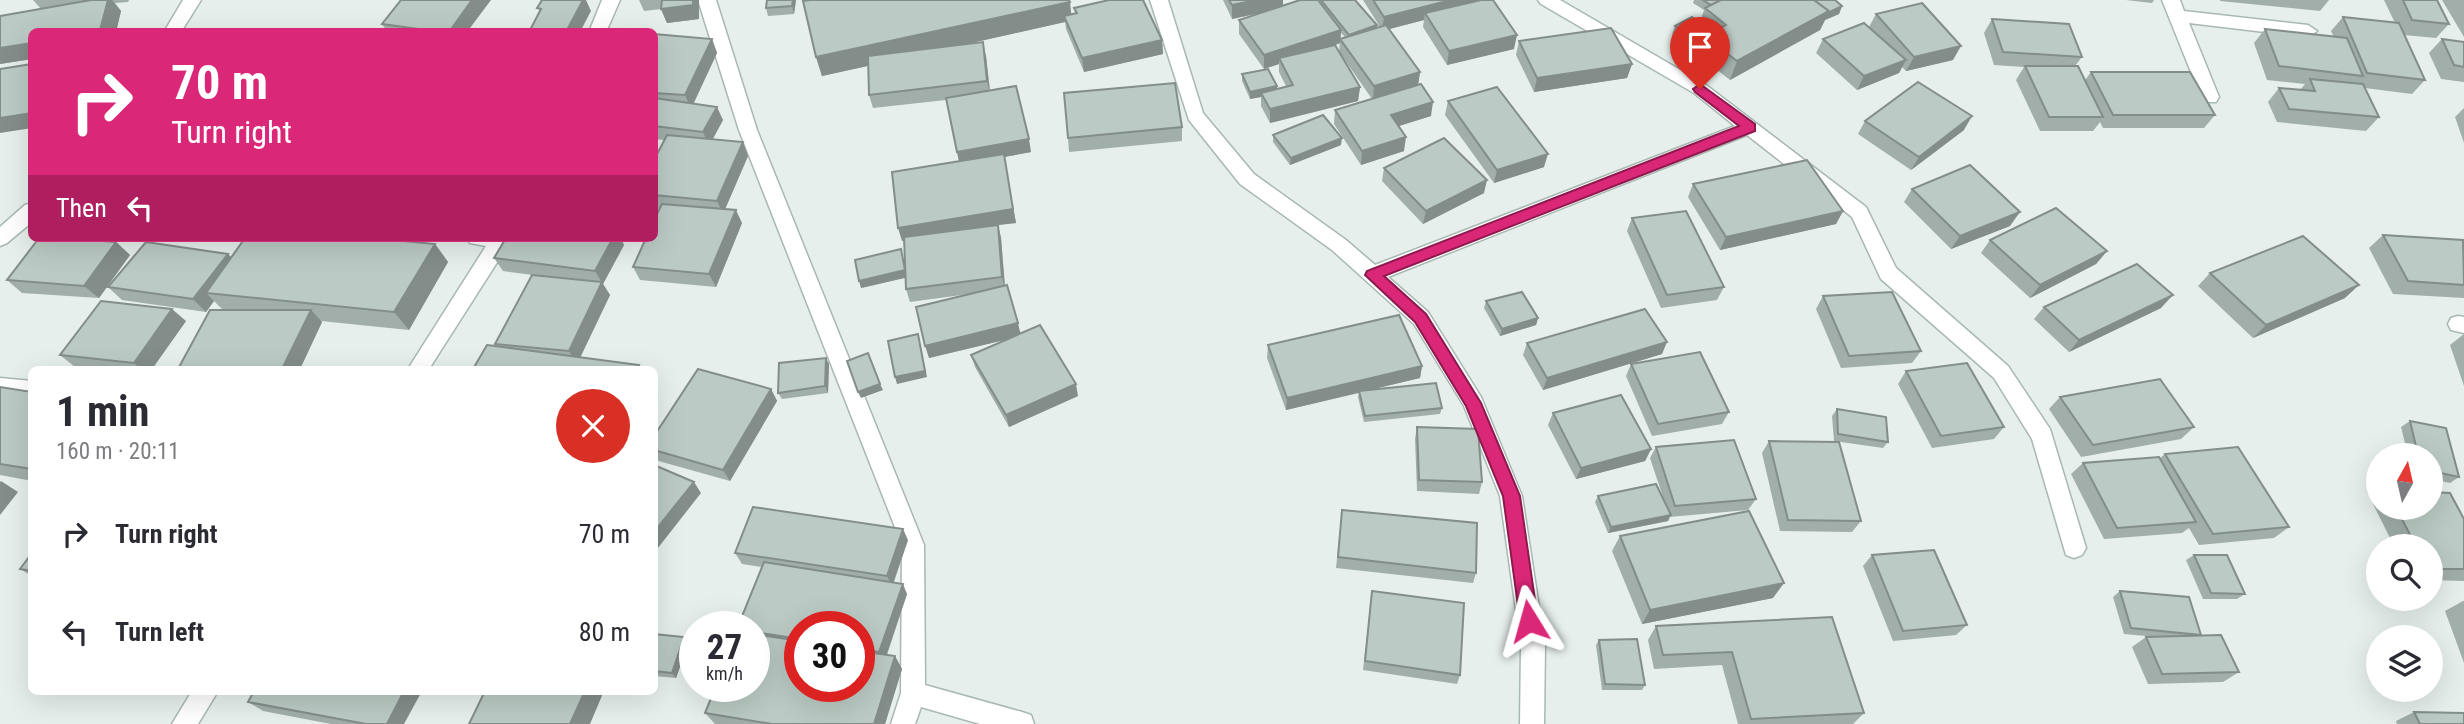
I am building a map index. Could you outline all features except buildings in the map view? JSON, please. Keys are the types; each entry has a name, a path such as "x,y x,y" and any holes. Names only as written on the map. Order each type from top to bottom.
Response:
{"street":[{"path":"174,28 192,0"},
{"path":"599,28 611,0"},
{"path":"707,0 748,130 913,545 913,693 903,724"},
{"path":"1159,0 1195,115 1247,178 1339,245 1421,318 1473,403 1511,496 1533,646 1532,724"},
{"path":"1547,0 1700,89 1859,212 1888,272 2001,372 2042,436 2074,548"},
{"path":"2174,8 2308,31"},
{"path":"2174,8 2210,97"},
{"path":"1372,275 1750,127"},
{"path":"0,238 28,214"},
{"path":"420,366 500,242"},
{"path":"0,387 28,390"},
{"path":"913,693 1022,724"},
{"path":"184,724 203,695"}],"route":[{"path":"1529,621 1511,496 1473,403 1421,318 1372,275 1750,127 1700,89"}]}
